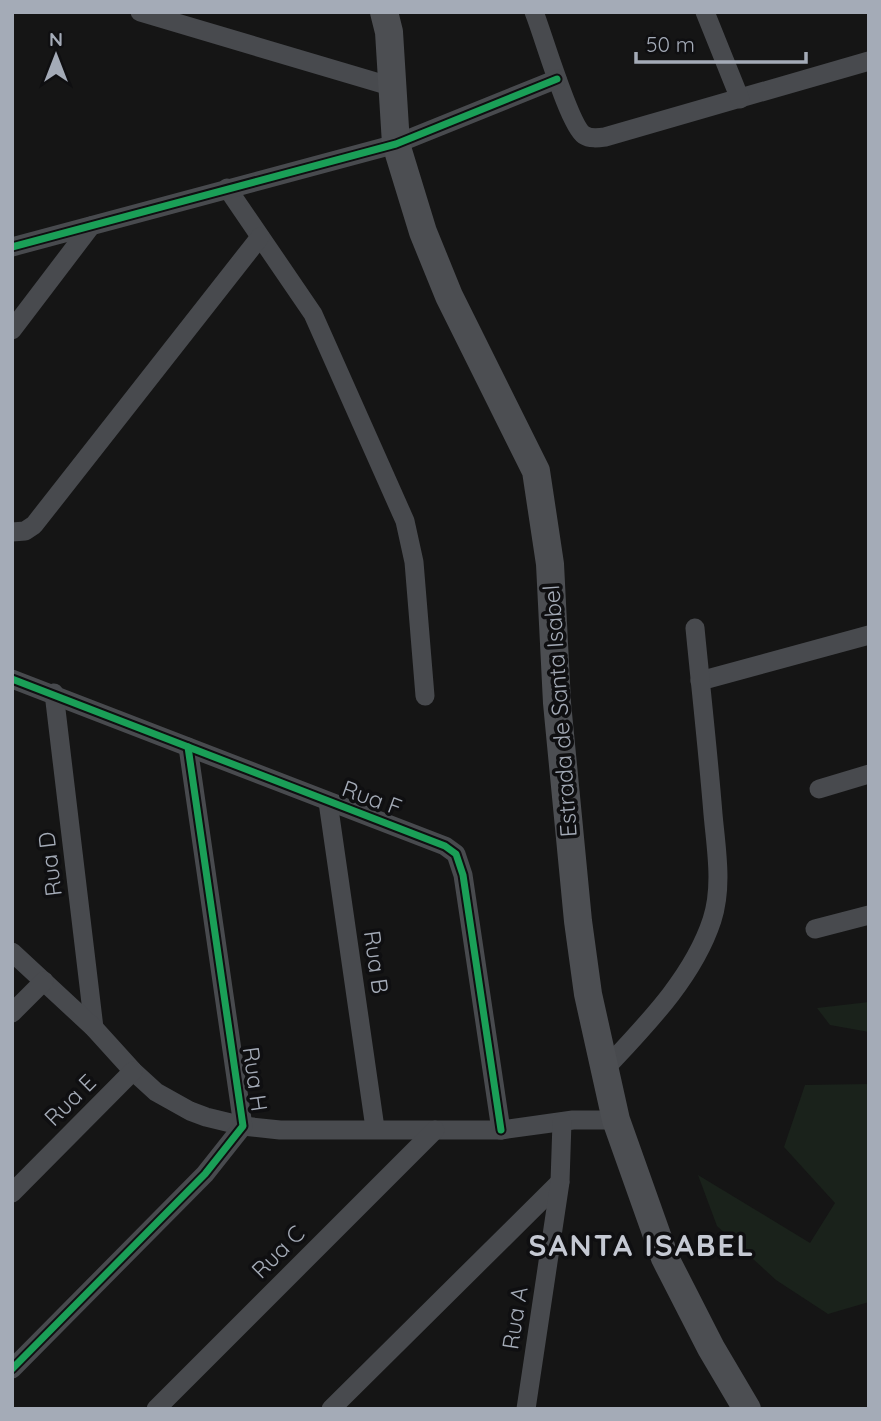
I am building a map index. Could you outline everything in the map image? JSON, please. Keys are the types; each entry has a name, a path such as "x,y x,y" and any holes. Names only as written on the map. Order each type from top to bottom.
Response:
{"main road":[{"name":"Estrada de Santa Isabel","path":"384,12 389,32 396,144 423,232 449,296 536,471 550,564 557,703 578,920 589,994 616,1121 665,1258 711,1348 747,1409"}],"street":[{"path":"139,12 393,87"},
{"path":"534,12 578,129 585,136 594,138 869,61"},
{"path":"705,12 740,99"},
{"path":"12,247 396,144 557,79"},
{"path":"228,188 313,314 405,521 414,562 425,696"},
{"path":"12,330 91,226"},
{"path":"12,531 25,531 34,525 260,237"},
{"path":"604,1070 640,1032 695,959 712,919 718,873 695,628"},
{"path":"700,681 869,635"},
{"name":"Rua F","path":"12,679 445,846 456,855 463,875 501,1130"},
{"name":"Rua D","path":"54,694 94,1028"},
{"name":"Rua H","path":"12,1369 205,1174 243,1126 188,747"},
{"path":"819,789 869,775"},
{"name":"Rua B","path":"328,802 374,1128"},
{"path":"815,929 869,915"},
{"name":"Rua H","path":"12,952 94,1028 132,1071 156,1092 190,1111 243,1126 280,1130 501,1130 562,1122 616,1121"},
{"path":"12,1013 44,981"},
{"name":"Rua E","path":"12,1193 132,1071"},
{"name":"Rua A","path":"523,1405 560,1182 562,1122"},
{"name":"Rua C","path":"156,1409 435,1130"},
{"path":"331,1409 560,1182"}],"shaded area":[{"path":"869,1002 869,1032 830,1025 817,1008"},
{"path":"869,1084 869,1302 828,1314 776,1280 717,1226 698,1175 810,1243 835,1203 784,1147 805,1085"}],"cycle path":[{"path":"12,247 396,144 557,79"},
{"path":"12,679 445,846 456,854 463,875 501,1130"},
{"path":"12,1369 205,1174 243,1126 188,747"}],"district":[{"name":"SANTA ISABEL","path":"642,1246"}]}
